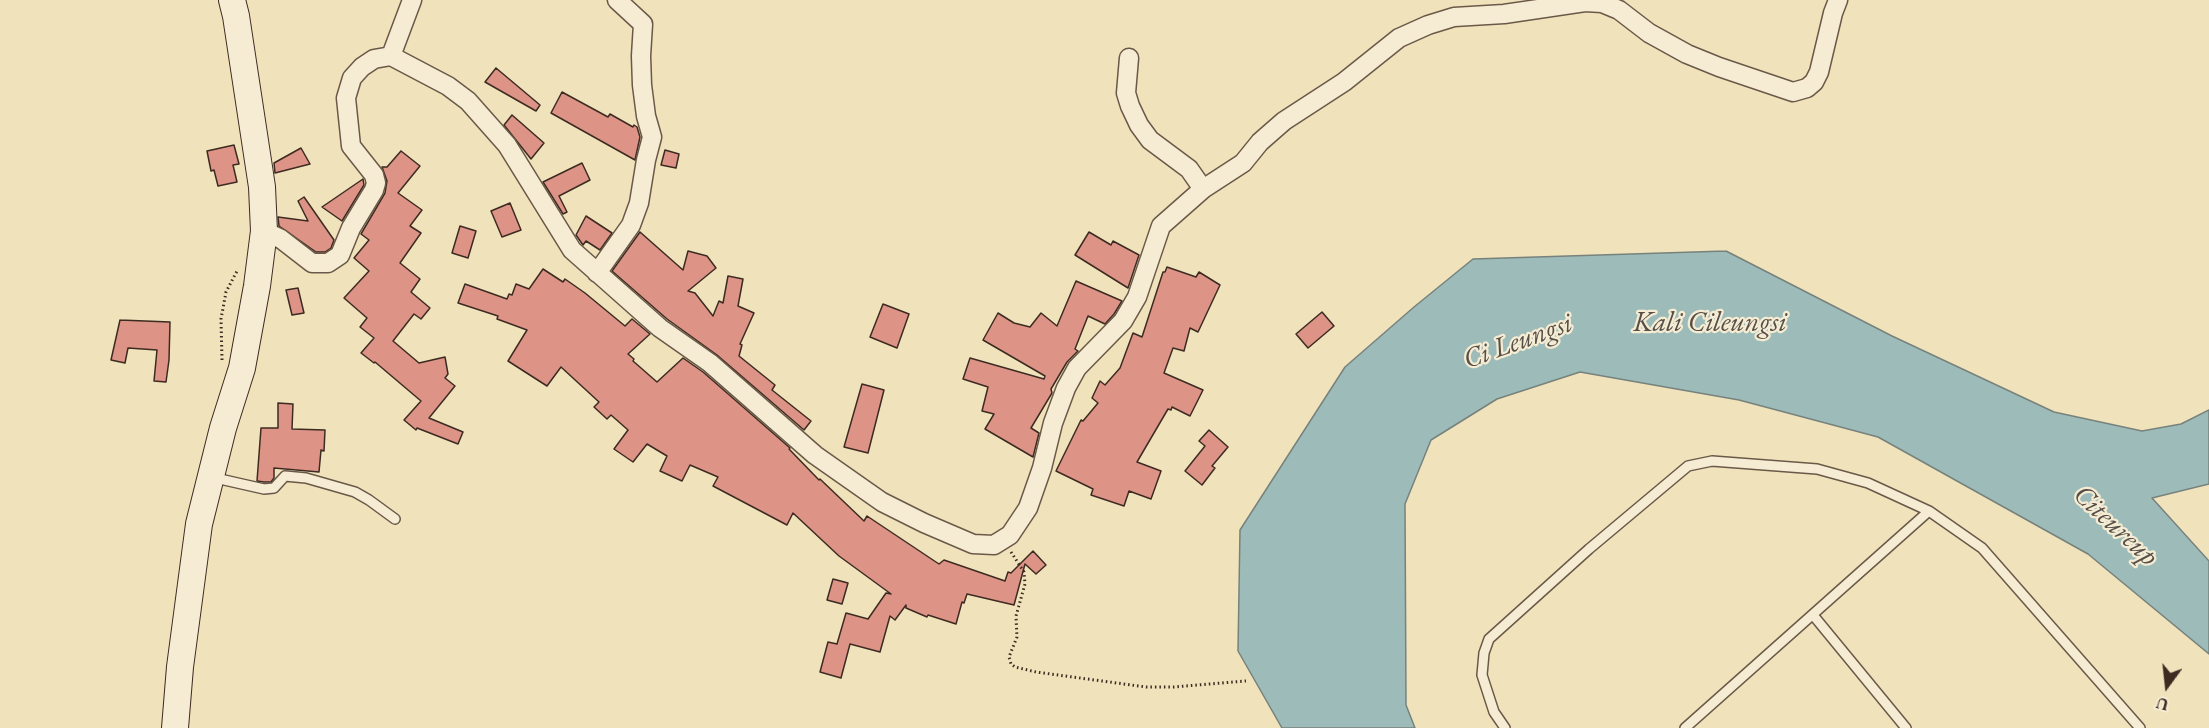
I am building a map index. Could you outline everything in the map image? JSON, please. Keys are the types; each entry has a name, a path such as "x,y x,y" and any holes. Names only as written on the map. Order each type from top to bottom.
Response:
{"street":[{"path":"176,728 180,667 200,524 223,428 242,368 257,286 264,231 262,187 232,0"},
{"path":"391,56 412,0"},
{"path":"597,273 631,225 639,203 652,137 646,116 642,85 643,24 617,0"},
{"path":"264,231 281,239 312,263 328,263 340,255 351,228 376,183 374,175 351,146 346,98 352,78 362,67 374,58 391,56 448,86 468,101 507,144 561,235 572,249 660,328 710,363 815,455 882,502 924,524 973,544 994,545 1003,540 1016,527 1028,508 1042,468 1053,423 1066,388 1077,368 1124,321 1137,297 1161,226 1203,189 1243,163 1260,142 1284,121 1344,82 1399,38 1428,24 1454,18 1504,14 1585,2 1602,3 1619,10 1648,33 1687,54 1719,68 1793,92 1807,88 1814,82 1819,72 1838,0"},
{"path":"1129,58 1126,93 1139,125 1150,140 1189,168 1203,189"}],"lane":[{"path":"1505,728 1494,712 1482,675 1484,653 1489,639 1589,549 1688,466 1712,460 1817,469 1868,483 1929,511 1982,548 2140,728"},
{"path":"211,477 264,489 274,488 285,476 306,478 355,492 395,519"},
{"path":"1684,728 1929,511"},
{"path":"1814,615 1906,728"}],"path":[{"path":"226,292 236,273"},
{"path":"1003,540 1024,572 1025,584 1016,616 1017,637 1009,657 1011,664 1015,667 1146,687 1246,681"}],"water":[{"name":"Kali Cileungsi","path":"1726,251 1892,336 2054,412 2142,431 2181,424 2209,410 2209,484 2152,498 2209,561 2209,654 2088,554 1878,437 1739,400 1580,372 1497,399 1431,440 1405,504 1406,705 1415,728 1282,728 1238,651 1240,530 1345,367 1473,259"}],"building":[{"path":"496,68 540,105 536,111 485,82"},
{"path":"562,92 608,117 610,114 637,127 640,137 635,160 551,113"},
{"path":"512,115 544,143 531,159 504,125"},
{"path":"234,145 239,164 233,165 237,182 218,186 214,170 211,171 207,151"},
{"path":"301,148 310,164 275,173 274,163"},
{"path":"665,150 679,154 676,168 661,165"},
{"path":"401,151 420,166 398,193 422,210 410,226 421,233 400,263 420,279 411,292 430,308 421,319 414,314 393,341 419,363 445,357 448,374 445,378 455,386 429,418 463,432 458,444 417,428 416,430 404,420 421,401 361,353 374,338 360,327 367,318 344,298 369,271 354,258 369,240 361,234 385,193 387,181 382,167 387,167"},
{"path":"582,163 590,180 559,196 567,212 563,214 543,182"},
{"path":"363,179 364,185 342,221 322,207"},
{"path":"304,197 334,240 331,248 325,252 316,252 279,226 278,217 308,221 298,201"},
{"path":"510,203 521,230 502,237 491,211"},
{"path":"586,216 612,233 600,250 586,241 583,245 576,235"},
{"path":"460,226 476,231 468,258 452,253"},
{"path":"640,232 683,270 688,251 707,256 716,268 688,291 695,293 713,316 719,301 723,303 728,276 743,279 738,306 754,313 740,344 742,345 739,356 775,385 772,390 811,421 804,430 717,355 667,319 612,271"},
{"path":"1089,232 1111,245 1113,241 1139,255 1128,288 1075,255"},
{"path":"1167,267 1196,277 1199,272 1220,285 1198,332 1190,328 1184,351 1173,348 1164,373 1203,390 1190,416 1172,407 1171,410 1168,409 1137,462 1161,471 1151,499 1129,491 1124,506 1091,495 1093,489 1056,471 1081,420 1083,421 1098,403 1092,398 1100,381 1105,385 1120,368 1133,333 1142,337 1163,272"},
{"path":"543,269 563,282 565,279 625,326 632,319 650,334 628,354 657,382 683,358 703,372 790,448 819,480 864,521 867,516 939,564 944,560 1005,581 1008,572 1011,573 1033,551 1046,565 1036,574 1025,564 1014,605 967,594 964,603 962,602 956,624 928,615 927,617 906,608 906,605 895,620 890,616 880,652 850,644 841,678 820,672 828,642 837,644 846,613 868,619 886,593 891,594 839,556 793,513 787,525 713,486 718,477 690,465 682,481 660,471 667,456 647,444 633,462 614,449 628,430 611,415 607,419 594,407 599,402 561,367 547,386 508,361 527,330 497,319 498,316 458,303 465,284 507,299 509,294 512,295 516,284 529,289"},
{"path":"1076,281 1122,301 1105,324 1088,316 1075,349 1078,351 1067,362 1031,428 1039,433 1033,457 985,429 994,414 982,411 988,387 963,379 970,358 1044,379 1045,376 983,340 998,313 1014,323 1030,327 1041,313 1057,326"},
{"path":"298,288 304,313 292,315 286,290"},
{"path":"883,304 909,314 897,348 870,337"},
{"path":"1322,312 1334,326 1308,348 1296,334"},
{"path":"120,320 170,322 166,382 154,381 157,350 128,348 125,363 111,360"},
{"path":"862,384 884,390 868,453 844,447"},
{"path":"278,403 293,404 292,429 325,430 324,451 321,450 319,472 274,468 274,478 271,482 257,481 261,428 278,428"},
{"path":"1209,430 1228,447 1212,466 1215,468 1202,485 1185,471 1205,446 1199,441"},
{"path":"833,579 848,583 842,604 827,600"}],"water label":[{"name":"Ci Leungsi","path":"1518,342"},
{"name":"Citeureup","path":"2115,526"}]}
